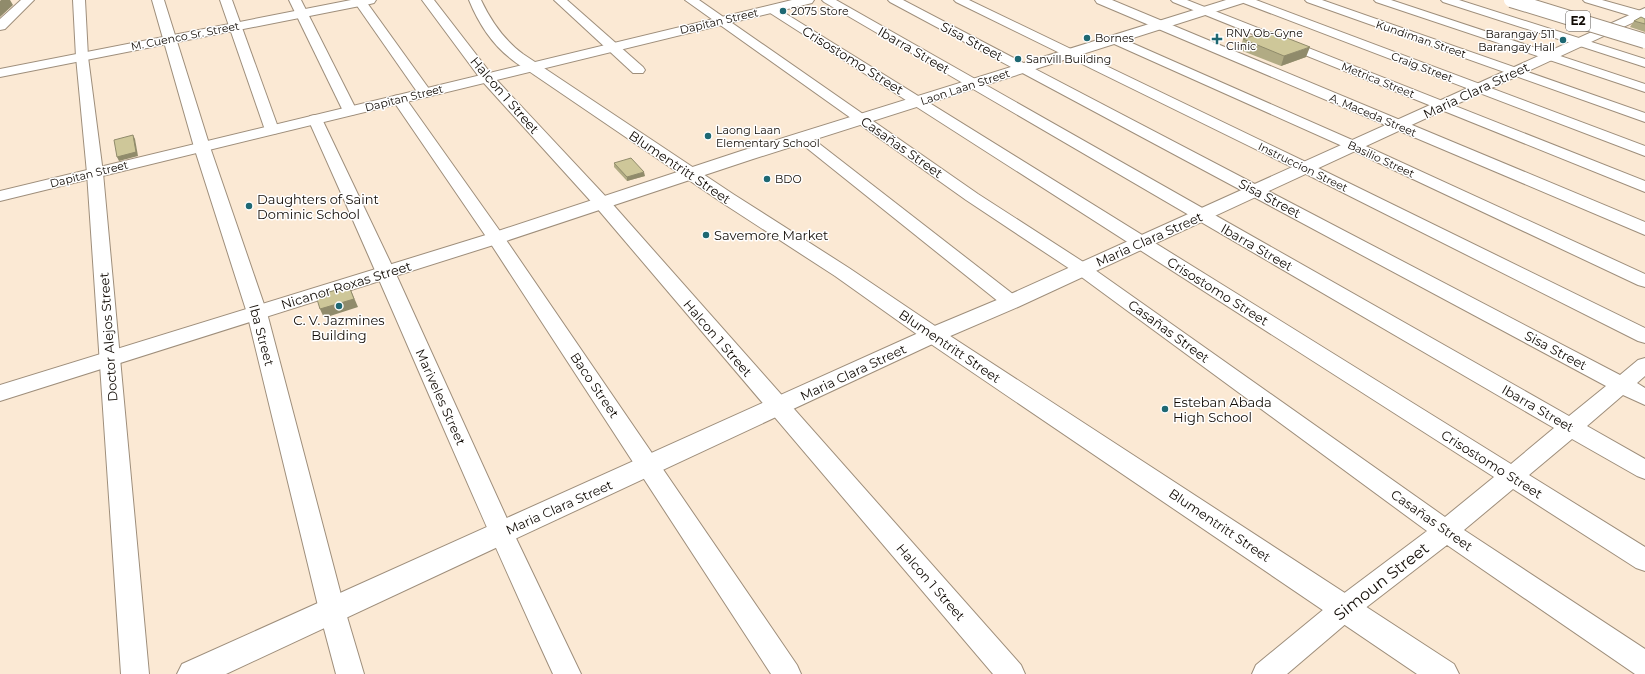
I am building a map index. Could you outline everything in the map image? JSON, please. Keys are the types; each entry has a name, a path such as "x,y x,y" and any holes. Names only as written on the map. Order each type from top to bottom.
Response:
{"main road":[{"path":"0,26 28,0"},
{"name":"Blumentritt Street","path":"475,0 484,19 497,38 514,54 691,174 842,272 933,335 1443,674"},
{"name":"Dapitan Street","path":"0,196 808,0"},
{"name":"A. Maceda Street","path":"1101,0 1645,229"},
{"name":"Laon Laan Street","path":"691,174 1239,0"},
{"name":"E2","path":"1511,0 1645,41"},
{"name":"E2","path":"1528,0 1645,35"},
{"name":"M. Cuenco Sr. Street","path":"0,73 363,1"},
{"name":"Maria Clara Street","path":"193,674 933,335 1012,302 1643,14"},
{"name":"Nicanor Roxas Street","path":"0,393 496,238 691,174"}],"street":[{"name":"Doctor Alejos Street","path":"79,0 82,57 95,173 135,674"},
{"name":"Iba Street","path":"158,0 202,147 257,313 332,610 350,674"},
{"path":"226,0 272,130"},
{"path":"295,0 350,111"},
{"name":"Halcon 1 Street","path":"428,0 487,78 602,203 1011,674"},
{"path":"560,0 638,70"},
{"name":"Casañas Street","path":"691,0 863,119 972,197 1082,269 1446,531 1645,665"},
{"name":"Ibarra Street","path":"828,0 1201,216 1571,426 1645,470"},
{"name":"Sisa Street","path":"894,0 1645,397"},
{"name":"Instruccion Street","path":"960,0 1306,168 1645,336"},
{"name":"Metrica Street","path":"1177,0 1645,187"},
{"name":"Craig Street","path":"1245,0 1645,150"},
{"name":"Kundiman Street","path":"1311,0 1645,118"},
{"path":"1380,0 1645,88"},
{"path":"1447,0 1645,63"},
{"path":"1589,0 1643,14"},
{"path":"363,1 425,93"},
{"name":"Crisostomo Street","path":"771,9 920,101 1141,243 1645,560"},
{"name":"Basilio Street","path":"1116,40 1354,146 1645,282"},
{"name":"Baco Street","path":"399,99 496,238 787,674"},
{"name":"Mariveles Street","path":"315,120 386,272 501,534 567,674"},
{"path":"803,138 1012,302"},
{"name":"Simoun Street","path":"1266,674 1345,608 1446,531 1511,475 1645,365"}],"building":[{"path":"1641,17 1645,19 1645,24 1634,21"},
{"path":"1269,31 1310,47 1284,56 1243,39"},
{"path":"133,135 136,152 117,157 114,140"},
{"path":"631,158 644,172 627,177 614,163"},
{"path":"349,286 354,299 320,309 316,296"}],"place":[{"name":"2075 Store","path":"783,11"},
{"name":"Bornes","path":"1087,38"},
{"name":"RNV Ob-Gyne Clinic","path":"1217,39"},
{"name":"Barangay 511 Barangay Hall","path":"1563,40"},
{"name":"Sanvill Building","path":"1018,59"},
{"name":"Laong Laan Elementary School","path":"708,136"},
{"name":"BDO","path":"767,179"},
{"name":"Daughters of Saint Dominic School","path":"249,206"},
{"name":"Savemore Market","path":"706,235"},
{"name":"C. V. Jazmines Building","path":"339,306"},
{"name":"Esteban Abada High School","path":"1165,409"}]}
